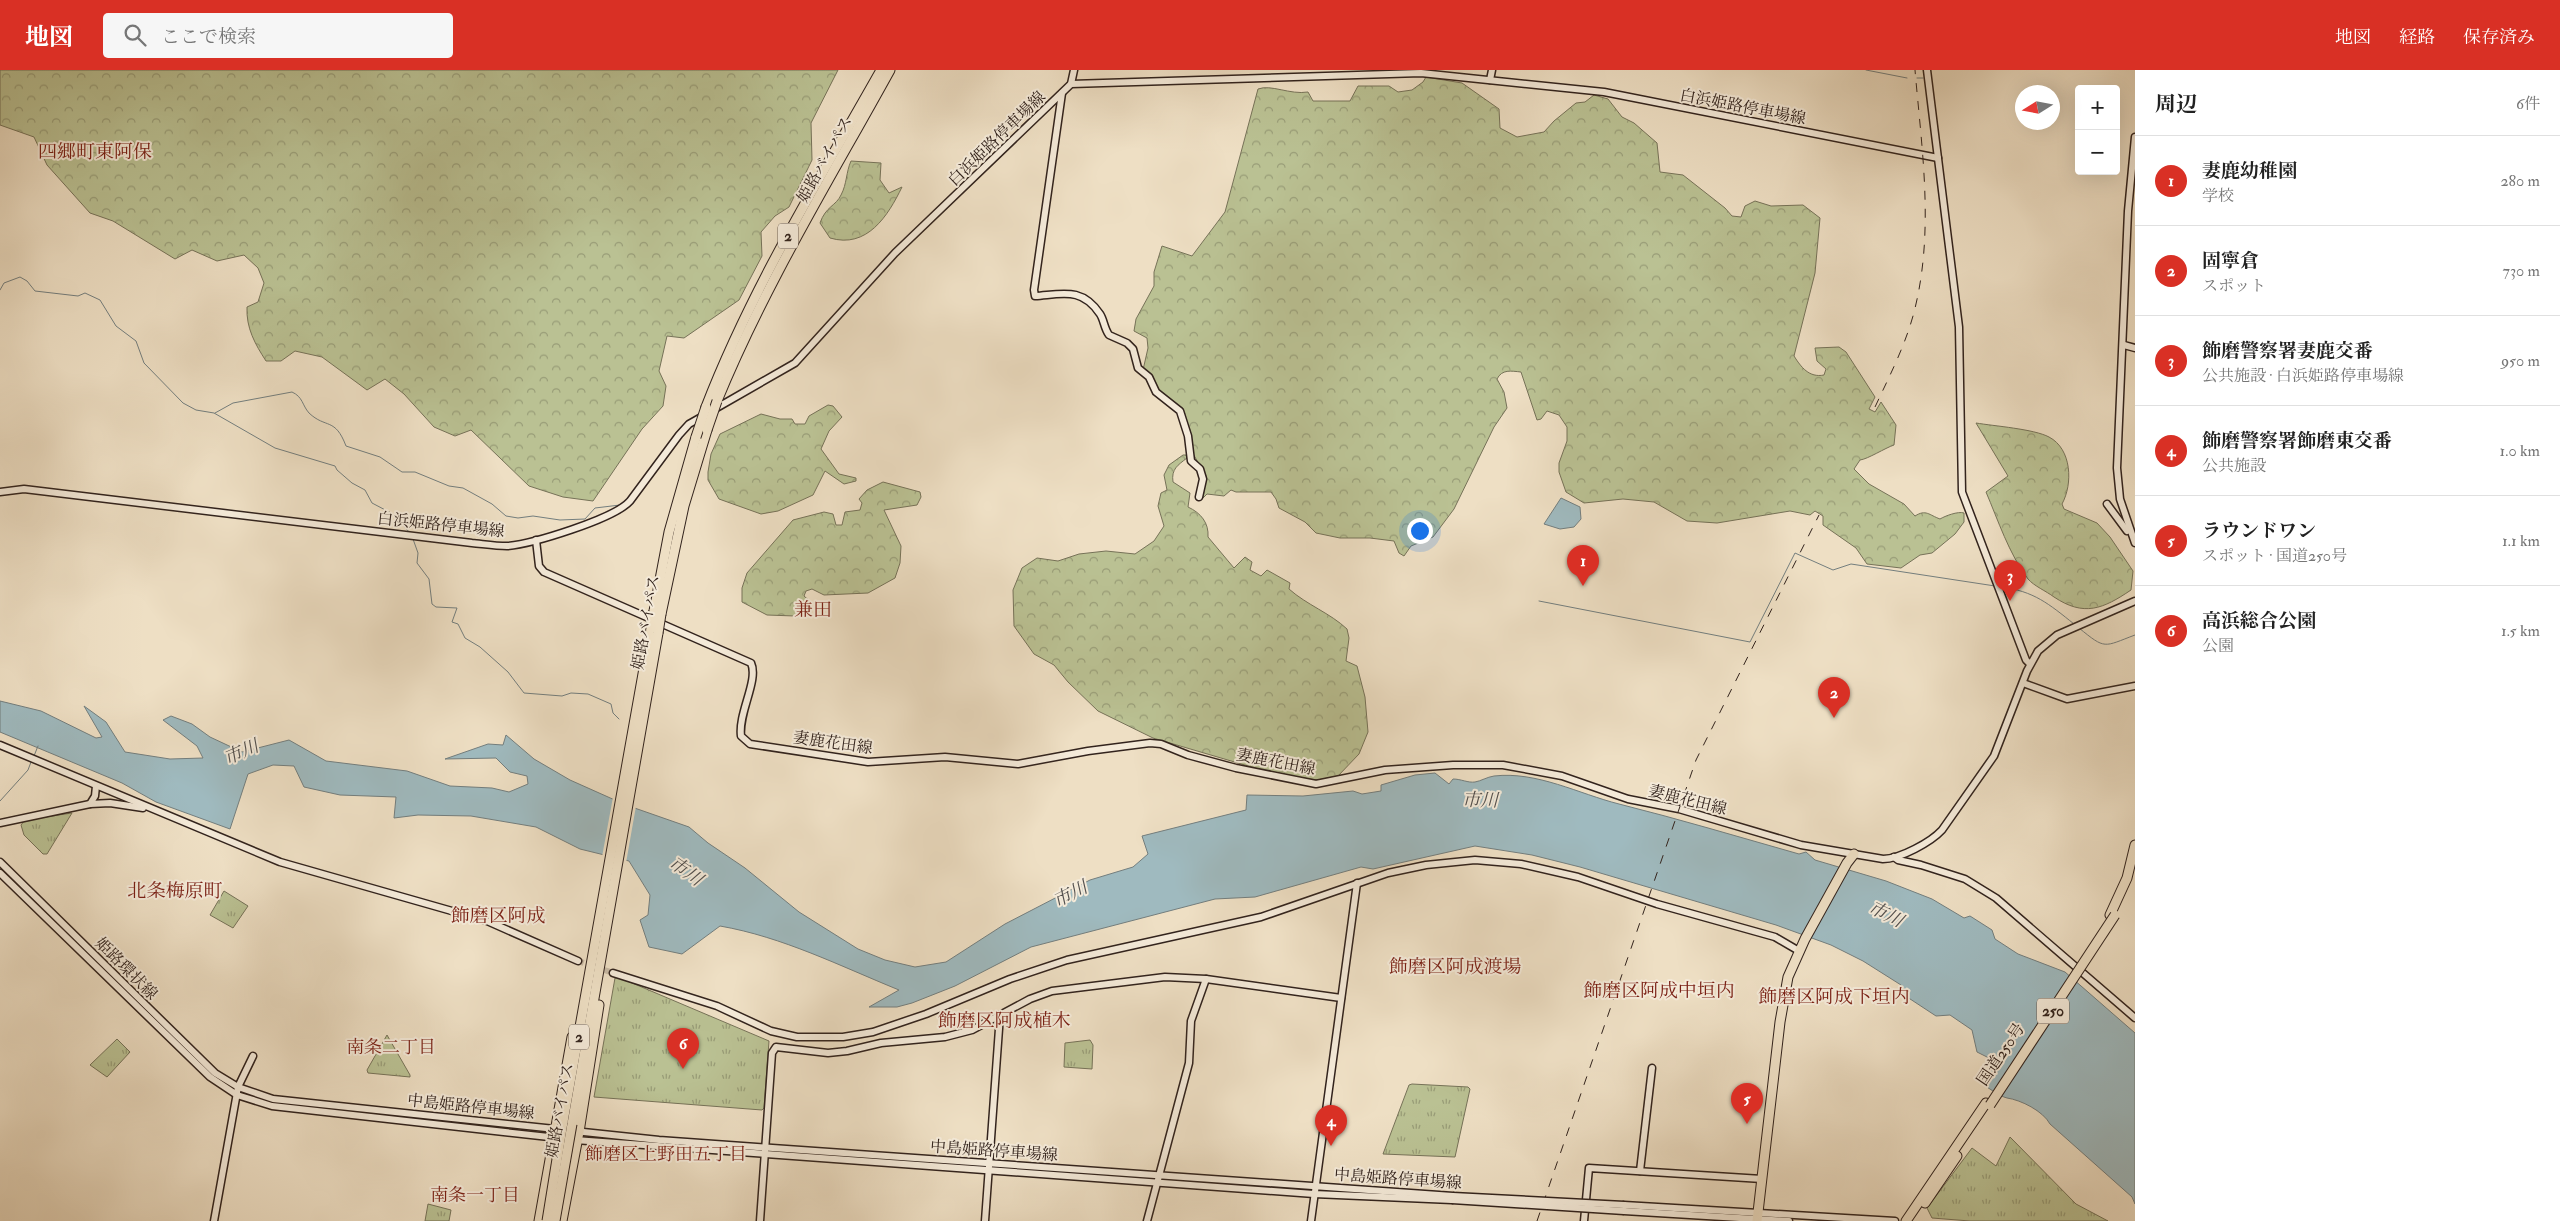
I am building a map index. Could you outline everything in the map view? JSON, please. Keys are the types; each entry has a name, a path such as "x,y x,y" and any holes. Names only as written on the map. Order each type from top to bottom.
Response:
{"highway":[{"name":"姫路バイパス","path":"597,952 608,922 627,783 654,631 670,546 696,437 723,363 769,271 881,70"},
{"name":"姫路バイパス","path":"674,531 717,401 742,340 766,292 890,70"},
{"name":"姫路バイパス","path":"555,1221 568,1123 597,952 606,881 625,797"},
{"name":"国道250号","path":"2112,915 2127,878 2135,845"},
{"path":"1758,1218 1784,996 1788,976 1805,939 1847,863 1854,854"},
{"name":"国道250号","path":"1913,1221 2112,915 2135,871"},
{"path":"562,1221 596,1023 597,952"},
{"path":"539,1221 555,1133 597,952"},
{"path":"596,1023 605,997"},
{"name":"国道250号","path":"1906,1221 1988,1104"},
{"name":"姫路バイパス","path":"547,1221 568,1123"}],"main road":[{"path":"1071,84 1074,70"},
{"path":"1490,80 1492,70"},
{"path":"1927,70 1960,343 1960,482 1962,492 2026,660 2030,664 2043,645 2077,627 2135,601"},
{"name":"白浜姫路停車場線","path":"0,492 24,489 500,546 556,535 620,510 630,501 689,424 795,363 895,253 1071,84 1291,73 1415,71 1604,92 1938,158"},
{"path":"1062,92 1043,219 1034,290 1035,296 1079,294 1089,301 1101,315 1104,329 1109,335 1126,343 1133,349 1138,368 1149,377 1156,392 1180,411 1188,436 1191,462 1200,469 1203,479 1199,497"},
{"path":"2131,536 2120,499 2117,468 2124,345 2128,211 2135,137"},
{"path":"2124,345 2135,348"},
{"path":"2120,499 2117,504 2107,504 2135,543"},
{"name":"妻鹿花田線","path":"536,540 539,566 544,572 752,663 755,673 744,706 740,729 740,736 750,744 868,762 945,757 1018,764 1088,751 1150,743 1161,744 1188,755 1236,768 1316,784 1384,770 1453,764 1503,765 1562,776 1628,798 1679,809 1801,846 1883,859 1894,857 1933,840 1942,830 1994,756 2030,664"},
{"path":"2023,683 2067,699 2135,686"},
{"path":"0,745 280,862 487,922 578,961"},
{"path":"90,804 95,796 96,786"},
{"path":"0,823 90,804 110,803 156,811"},
{"path":"1894,857 1898,860 1965,879 1996,898 2135,1018"},
{"path":"613,974 717,1006 771,1031 797,1037 843,1037 873,1032 926,1014 1010,979 1067,960 1261,917 1356,882 1388,873 1455,861 1475,860 1514,863 1578,877 1657,904 1775,937 1799,951"},
{"name":"姫路環状線","path":"0,862 215,1073 238,1087"},
{"name":"姫路環状線","path":"0,872 210,1077 236,1095"},
{"path":"1311,1221 1356,882"},
{"path":"760,1221 772,1053 776,1047 828,1053 847,1051 881,1043 945,1037 972,1030 1040,994 1065,988 1165,977 1206,979 1341,998"},
{"path":"1147,1221 1189,1063 1191,1022 1206,979"},
{"path":"985,1221 1000,1015"},
{"path":"214,1221 236,1095 253,1056"},
{"path":"1640,1171 1652,1068"},
{"name":"中島姫路停車場線","path":"238,1087 273,1099 578,1136 1157,1180 1314,1194 1452,1198 1758,1218"},
{"name":"中島姫路停車場線","path":"236,1095 272,1106 555,1133"},
{"path":"1584,1221 1589,1168 1762,1179"},
{"name":"中島姫路停車場線","path":"1157,1180 1315,1186 1452,1198"},
{"path":"1758,1218 1789,1221"},
{"path":"1758,1218 1895,1221"}],"green space":[{"path":"0,70 838,70 811,123 812,160 789,207 775,216 761,232 762,256 739,300 684,338 667,336 659,371 666,386 663,406 642,429 593,501 563,497 529,486 471,430 455,436 434,427 404,394 385,379 367,390 322,357 295,351 281,361 266,361 252,336 247,315 247,307 258,302 264,283 258,268 244,255 217,261 192,250 175,259 113,221 90,213 47,165 34,137 0,125"},
{"path":"1426,77 1462,83 1499,109 1500,128 1517,137 1544,132 1576,103 1585,102 1594,95 1608,99 1622,117 1634,123 1657,143 1660,172 1683,175 1725,208 1732,216 1741,217 1745,206 1755,201 1771,206 1803,205 1820,218 1815,273 1794,356 1806,371 1814,375 1824,375 1826,369 1817,361 1815,348 1839,347 1846,352 1875,397 1869,409 1875,412 1881,402 1896,425 1894,445 1860,460 1854,469 1869,484 1904,504 1915,516 1925,513 1940,519 1955,513 1964,513 1964,522 1955,534 1932,553 1920,555 1901,568 1867,564 1856,548 1823,525 1823,516 1815,511 1810,515 1790,511 1717,523 1687,521 1654,502 1623,499 1584,503 1566,492 1559,472 1559,463 1567,441 1567,427 1559,415 1547,411 1541,419 1537,420 1521,372 1514,371 1504,372 1497,379 1504,392 1507,408 1494,427 1454,509 1433,537 1411,546 1404,556 1399,553 1394,541 1370,538 1340,538 1316,533 1305,522 1279,508 1271,492 1236,492 1231,490 1224,496 1207,494 1203,498 1206,476 1192,452 1190,430 1186,421 1158,391 1143,370 1148,348 1147,338 1134,331 1136,319 1154,286 1154,272 1162,246 1192,256 1225,212 1258,89 1269,88 1301,93 1308,92 1313,101 1350,101 1358,86 1389,86 1398,92 1412,90 1423,82"},
{"path":"851,161 881,163 880,180 889,193 902,187 890,209 875,227 855,239 830,238 820,223 825,213 841,195"},
{"path":"828,405 833,406 842,417 829,431 821,449 839,474 856,478 856,481 844,484 825,471 813,495 778,511 761,514 719,499 708,480 708,472 711,454 720,434 761,414 780,419 792,419 795,424 805,424 809,416"},
{"path":"1976,423 2034,432 2049,437 2057,443 2066,458 2068,467 2068,487 2062,504 2064,509 2097,523 2110,537 2133,571 2131,590 2102,606 2084,609 2065,603 2028,579 2010,548 1986,492 2008,476"},
{"path":"1183,455 1186,455 1187,458 1174,471 1173,482 1190,493 1188,507 1197,512 1203,519 1206,523 1208,537 1234,568 1245,557 1252,562 1250,570 1261,576 1267,570 1290,583 1289,589 1296,595 1347,629 1349,638 1346,661 1357,666 1365,697 1368,732 1359,754 1338,776 1317,780 1272,773 1153,738 1098,711 1068,682 1054,665 1034,654 1014,626 1013,590 1022,568 1037,558 1058,561 1079,554 1106,551 1135,554 1154,541 1164,526 1158,506 1161,493 1167,490 1164,475 1169,465"},
{"path":"883,482 920,492 921,497 917,505 884,510 901,546 900,563 895,578 868,593 824,595 812,589 806,591 804,596 813,604 795,616 767,615 742,602 742,588 747,573 793,520 824,512 833,514 836,525 842,525 845,512 860,510 862,503 859,499 867,490"},
{"path":"72,813 47,854 43,854 24,835 21,825 25,820"},
{"path":"224,891 248,906 233,928 210,915"},
{"path":"618,977 769,1041 764,1108 762,1110 594,1097 615,978"},
{"path":"387,1035 410,1077 368,1073 367,1070"},
{"path":"117,1039 130,1052 107,1077 90,1065"},
{"path":"1090,1040 1093,1045 1092,1069 1064,1067 1065,1043"},
{"path":"1409,1085 1468,1087 1470,1089 1455,1157 1383,1154"},
{"path":"2010,1137 2076,1204 2108,1221 1970,1221 1932,1218 1927,1208 1972,1148 1996,1166"},
{"path":"428,1204 451,1210 449,1221 425,1221"}],"water":[{"path":"1561,498 1580,507 1581,519 1574,527 1560,529 1544,524"},
{"name":"市川","path":"0,701 41,711 96,738 102,737 84,706 106,722 125,752 170,759 203,758 197,746 163,720 171,716 192,724 210,737 242,752 289,740 326,761 407,771 450,786 492,788 509,792 528,784 527,776 510,772 496,758 445,759 488,744 503,745 506,735 534,759 570,780 626,805 689,827 708,843 745,868 799,912 858,949 885,960 915,967 946,962 1005,924 1090,880 1133,867 1148,854 1142,836 1246,810 1247,795 1303,796 1353,791 1362,794 1381,791 1381,785 1415,775 1435,773 1449,784 1453,779 1475,782 1494,776 1510,775 1542,780 1604,800 1799,854 1806,852 1815,860 1886,881 1932,899 1964,918 1970,916 1992,930 1995,939 2018,954 2065,972 2135,1033 2135,1204 2132,1197 2037,1111 2019,1101 2001,1096 1982,1084 1993,1060 1977,1052 1972,1030 1950,1015 1936,1016 1901,993 1901,985 1863,961 1831,945 1776,925 1580,867 1532,855 1475,846 1373,869 1361,867 1255,897 1215,899 1031,947 955,986 912,1003 897,1007 869,1007 899,990 811,953 766,937 720,926 682,954 649,947 640,920 648,915 650,895 629,861 580,849 536,827 471,816 418,815 394,818 396,797 340,795 304,787 294,766 273,765 248,774 230,829 156,802 122,783 0,732"}],"pier":[{"path":"613,797 636,806 626,863 602,857"}],"waterway":[{"path":"1866,70 1907,78"},
{"path":"1917,78 1923,78"},
{"path":"0,290 4,283 20,277 27,281 35,291 78,296 85,293 100,300 116,326 136,341 144,363 183,403 196,410 214,413 275,448 335,466 352,483 365,490 372,503 393,514 410,533"},
{"path":"215,413 233,403 292,392 296,394 309,413 334,427 346,446 380,457 402,472 415,472 449,486 463,488 492,504 506,516 518,518 533,516 560,520 585,519 595,508 620,505"},
{"path":"413,539 418,553 417,563 429,579 432,604 436,607 457,608 452,622 458,624 465,638 480,647 508,672 524,693 562,696 571,693 588,694 611,704 613,713 619,719"},
{"path":"1539,601 1750,642 1795,553 1833,570 1851,564 1995,586"},
{"path":"2001,587 2032,595 2074,624"},
{"path":"2079,628 2095,640 2105,644 2117,642 2135,635"},
{"path":"34,756 38,746"},
{"path":"0,801 28,770 31,762"}],"tunnel":[{"path":"578,961 613,973"}],"railway":[{"path":"1875,407 1896,362 1913,316 1920,286 1924,255 1925,193 1915,70"},
{"path":"1537,1221 1696,760 1819,515"}],"place":[{"name":"妻鹿幼稚園","path":"1583,586"},
{"name":"飾磨警察署妻鹿交番","path":"2010,601"},
{"name":"固寧倉","path":"1834,718"},
{"name":"高浜総合公園","path":"683,1069"},
{"name":"ラウンドワン","path":"1747,1124"},
{"name":"飾磨警察署飾磨東交番","path":"1331,1146"}],"district":[{"name":"四郷町東阿保","path":"95,151"},
{"name":"兼田","path":"813,609"},
{"name":"北条梅原町","path":"175,890"},
{"name":"飾磨区阿成","path":"498,915"},
{"name":"飾磨区阿成渡場","path":"1455,966"},
{"name":"飾磨区阿成中垣内","path":"1659,990"},
{"name":"飾磨区阿成下垣内","path":"1834,996"},
{"name":"飾磨区阿成植木","path":"1004,1020"},
{"name":"南条二丁目","path":"391,1047"},
{"name":"飾磨区上野田五丁目","path":"666,1154"},
{"name":"南条一丁目","path":"475,1195"}]}
